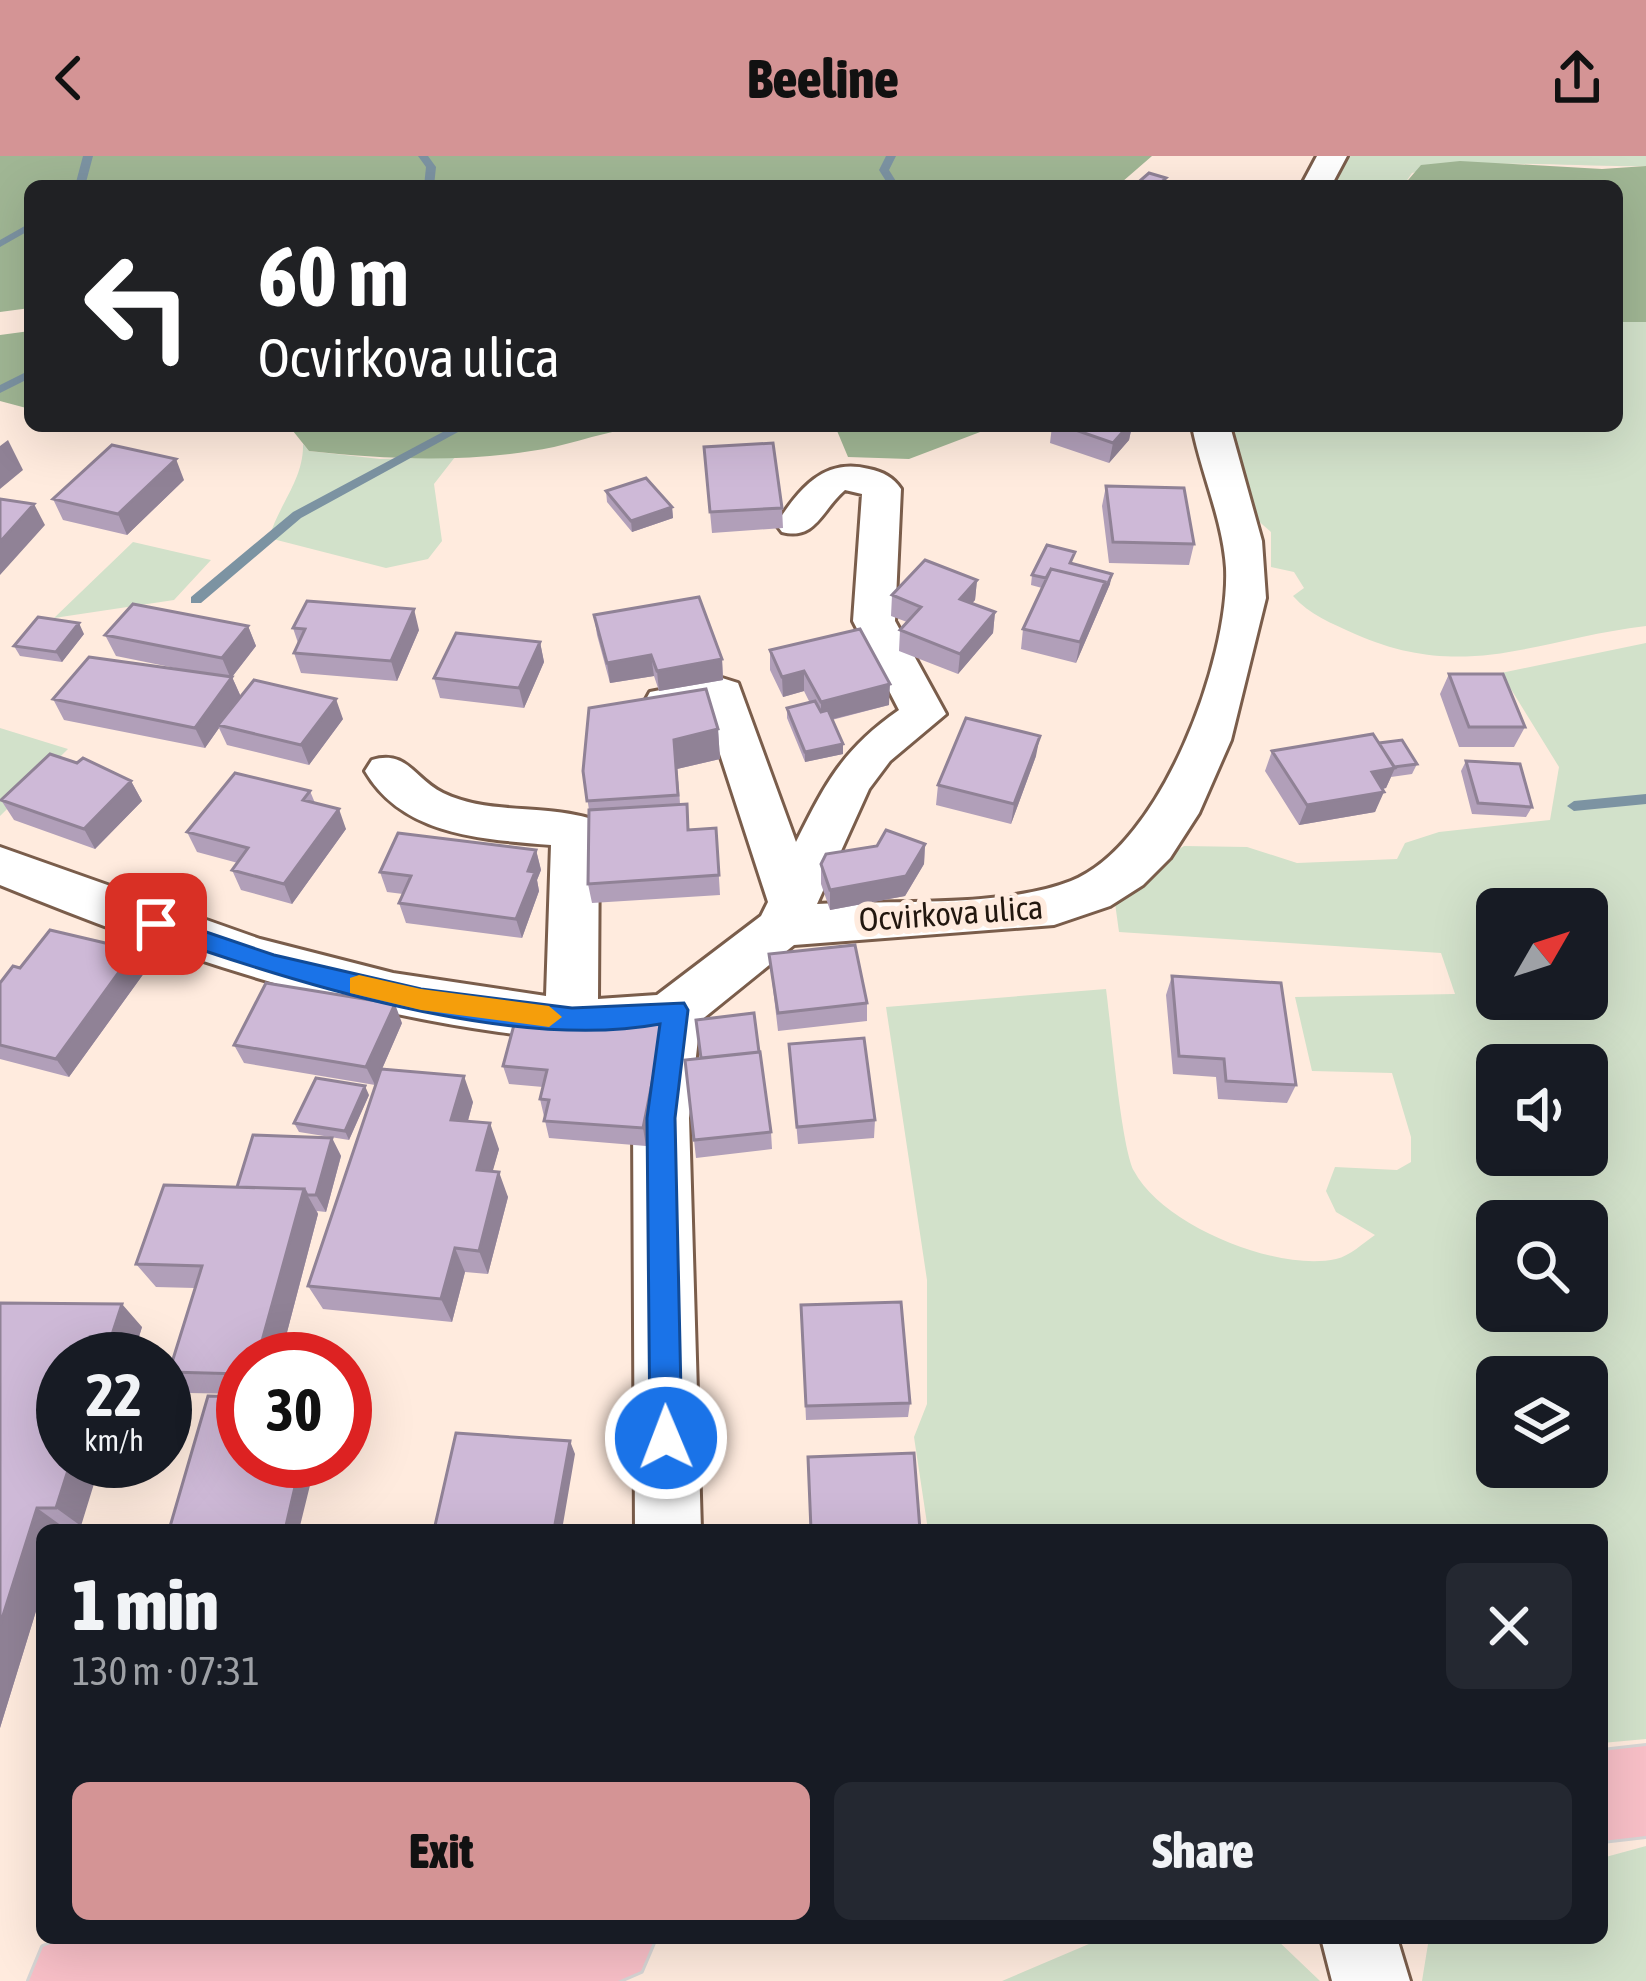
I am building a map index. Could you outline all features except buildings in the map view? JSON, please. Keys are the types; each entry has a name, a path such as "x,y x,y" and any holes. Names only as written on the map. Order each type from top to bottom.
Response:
{"main road":[{"path":"1608,1795 1646,1791"},
{"path":"77,1981 561,1944"}],"street":[{"name":"Ocvirkova ulica","path":"787,915 1052,906 1106,886 1162,837 1212,735 1244,606 1246,559 1217,465 1212,432"},
{"path":"0,865 272,965 421,1000 572,1019 632,1018 675,1010 787,915 849,782 874,750 925,714 874,621 882,489 869,479 834,478 820,485 796,524"},
{"path":"666,703 722,693 787,915"},
{"path":"388,771 399,790 438,811 575,831 572,1019"},
{"path":"668,1524 661,1118 675,1010"},
{"path":"1361,1944 1371,1981"}],"green space":[{"path":"0,156 1152,156 1124,180 24,180 24,309 0,312"},
{"path":"1342,156 1646,156 1646,166 1465,165 1412,173 1407,180 1332,180"},
{"path":"1460,161 1602,169 1646,166 1646,322 1623,322 1623,180 1408,180 1421,165"},
{"path":"1623,322 1646,322 1646,626 1467,656 1395,648 1355,634 1293,596 1304,588 1294,572 1271,567 1271,532 1255,518 1223,432 1623,432"},
{"path":"24,332 24,407 0,401 0,335"},
{"path":"294,432 612,432 493,456 431,458 309,451"},
{"path":"838,432 980,432 909,459 848,457"},
{"path":"303,444 309,451 380,459 455,457 434,484 442,541 428,559 386,568 269,538 300,469"},
{"path":"133,542 211,560 174,600 54,618"},
{"path":"1646,643 1646,1739 1608,1742 1608,1524 927,1524 914,1437 927,1404 927,1280 886,1007 1106,989 1129,1157 1148,1191 1223,1240 1283,1258 1336,1259 1375,1235 1336,1212 1326,1191 1335,1167 1397,1170 1411,1162 1411,1137 1392,1073 1312,1071 1295,997 1455,994 1441,953 1119,932 1115,903 1121,885 1184,846 1247,847 1297,863 1397,859 1405,843 1439,832 1550,820 1559,767 1501,673"},
{"path":"0,728 68,749 0,816"},
{"path":"1646,1846 1646,1981 1422,1981 1428,1944 1608,1944 1608,1856"},
{"path":"1089,1944 1281,1944 1320,1981 1002,1981"}],"waterway":[{"path":"82,180 88,156"},
{"path":"423,156 431,167 430,180"},
{"path":"890,180 884,170 891,156"},
{"path":"0,244 24,230"},
{"path":"0,390 24,376"},
{"path":"196,600 297,515 452,432"},
{"path":"1574,806 1646,799"}],"slow traffic":[{"path":"359,985 421,1000 549,1017"}],"route":[{"path":"156,924 272,965 421,1000 572,1019 632,1018 675,1010 661,1118 666,1438"}]}
